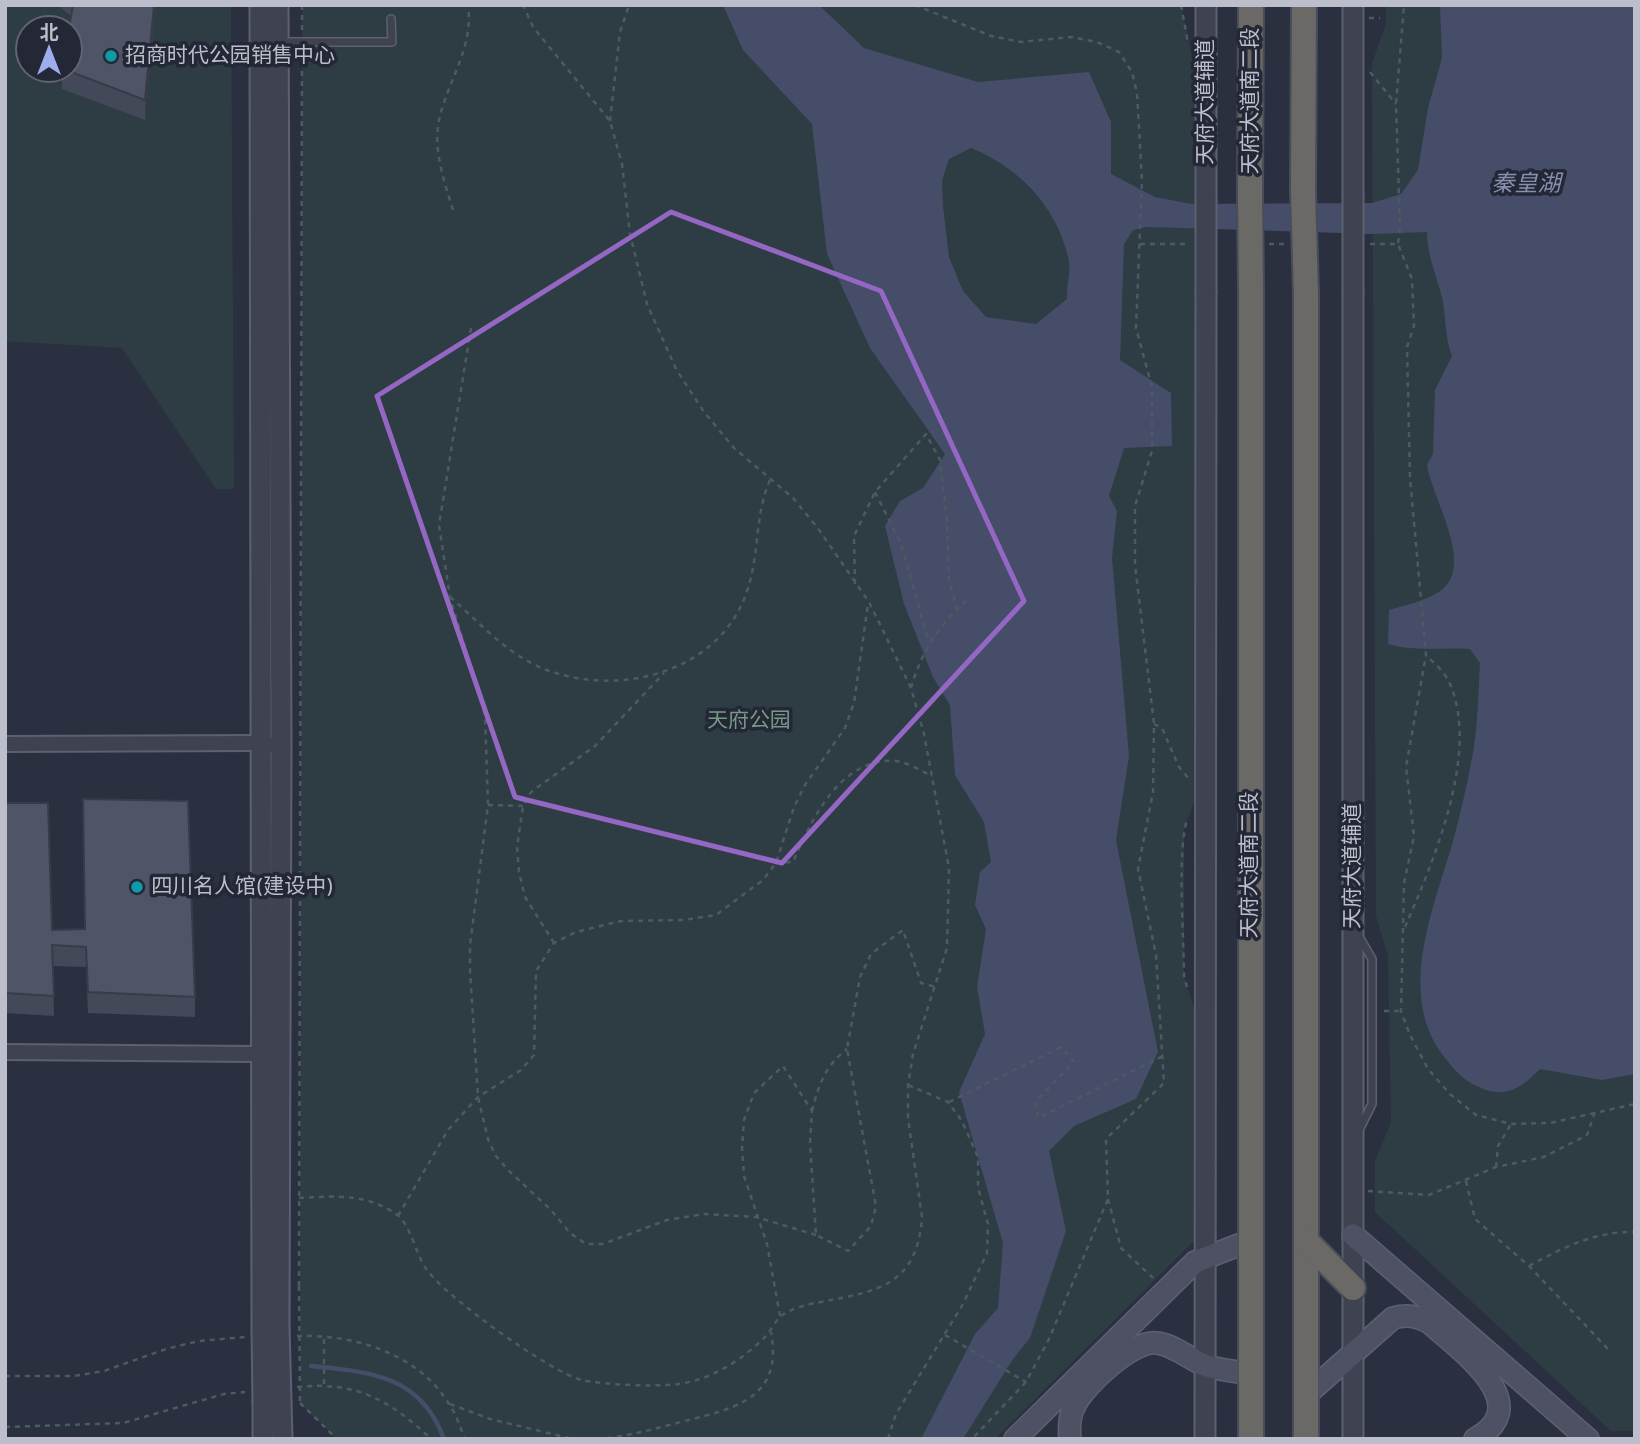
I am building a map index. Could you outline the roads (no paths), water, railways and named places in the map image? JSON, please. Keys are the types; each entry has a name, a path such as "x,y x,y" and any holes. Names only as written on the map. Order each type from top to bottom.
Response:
{"highway":[{"name":"天府大道南二段","path":"1251,5 1251,1439"},
{"path":"1304,5 1306,1439"},
{"path":"1306,1241 1353,1288"}],"main road":[{"path":"1353,1236 1588,1439"},
{"path":"1015,1439 1195,1262 1249,1241"},
{"path":"1306,1395 1393,1318 1405,1315 1430,1323 1491,1377 1497,1392 1498,1406 1494,1421 1484,1434 1475,1439"},
{"path":"1070,1439 1068,1426 1074,1407 1086,1388 1127,1353 1156,1342 1205,1365 1249,1374"}],"street":[{"path":"260,5 259,743 271,1054"},
{"path":"278,5 281,746 271,1054 270,1332 282,1439"},
{"name":"天府大道辅道","path":"1205,1256 1206,5"},
{"name":"天府大道辅道","path":"1353,1439 1353,197 1359,12"},
{"path":"5,744 259,743 281,746"},
{"path":"5,1052 271,1054"},
{"path":"1205,1256 1205,1439"},
{"path":"263,1439 276,1397"}],"lane":[{"path":"278,42 392,42 391,19"}],"water":[{"name":"秦皇湖","path":"723,5 819,5 864,48 978,82 1089,72 1111,122 1111,174 1155,197 1191,204 1372,203 1401,194 1418,170 1428,108 1442,58 1440,5 1635,5 1635,1074 1602,1080 1540,1069 1514,1089 1506,1092 1490,1091 1465,1079 1449,1063 1430,1034 1423,1008 1420,981 1423,954 1469,773 1476,726 1480,663 1470,649 1418,649 1388,644 1389,610 1422,600 1440,591 1450,580 1454,566 1449,531 1427,465 1433,454 1435,390 1452,356 1427,232 1373,234 1147,227 1133,230 1124,244 1120,360 1171,393 1172,446 1124,448 1109,496 1117,511 1112,558 1129,756 1116,840 1158,1052 1136,1099 1074,1126 1049,1151 1066,1231 1030,1338 1013,1359 963,1439 921,1439 975,1334 998,1308 1003,1243 959,1092 985,1034 977,987 986,929 975,905 980,872 991,862 984,822 955,775 950,705 933,677 904,604 885,526 900,501 923,488 945,454 870,348 827,254 812,124 743,50","holes":["971,148 1005,166 1034,192 1056,224 1064,243 1069,262 1067,299 1036,324 986,317 963,291 949,257 942,181 949,159"]}],"waterway":[{"path":"311,1366 373,1375 407,1389 422,1401 444,1439"}],"place":[{"name":"招商时代公园销售中心","path":"111,56"},
{"name":"四川名人馆(建设中)","path":"137,887"}],"park label":[{"name":"天府公园","path":"749,721"}]}
